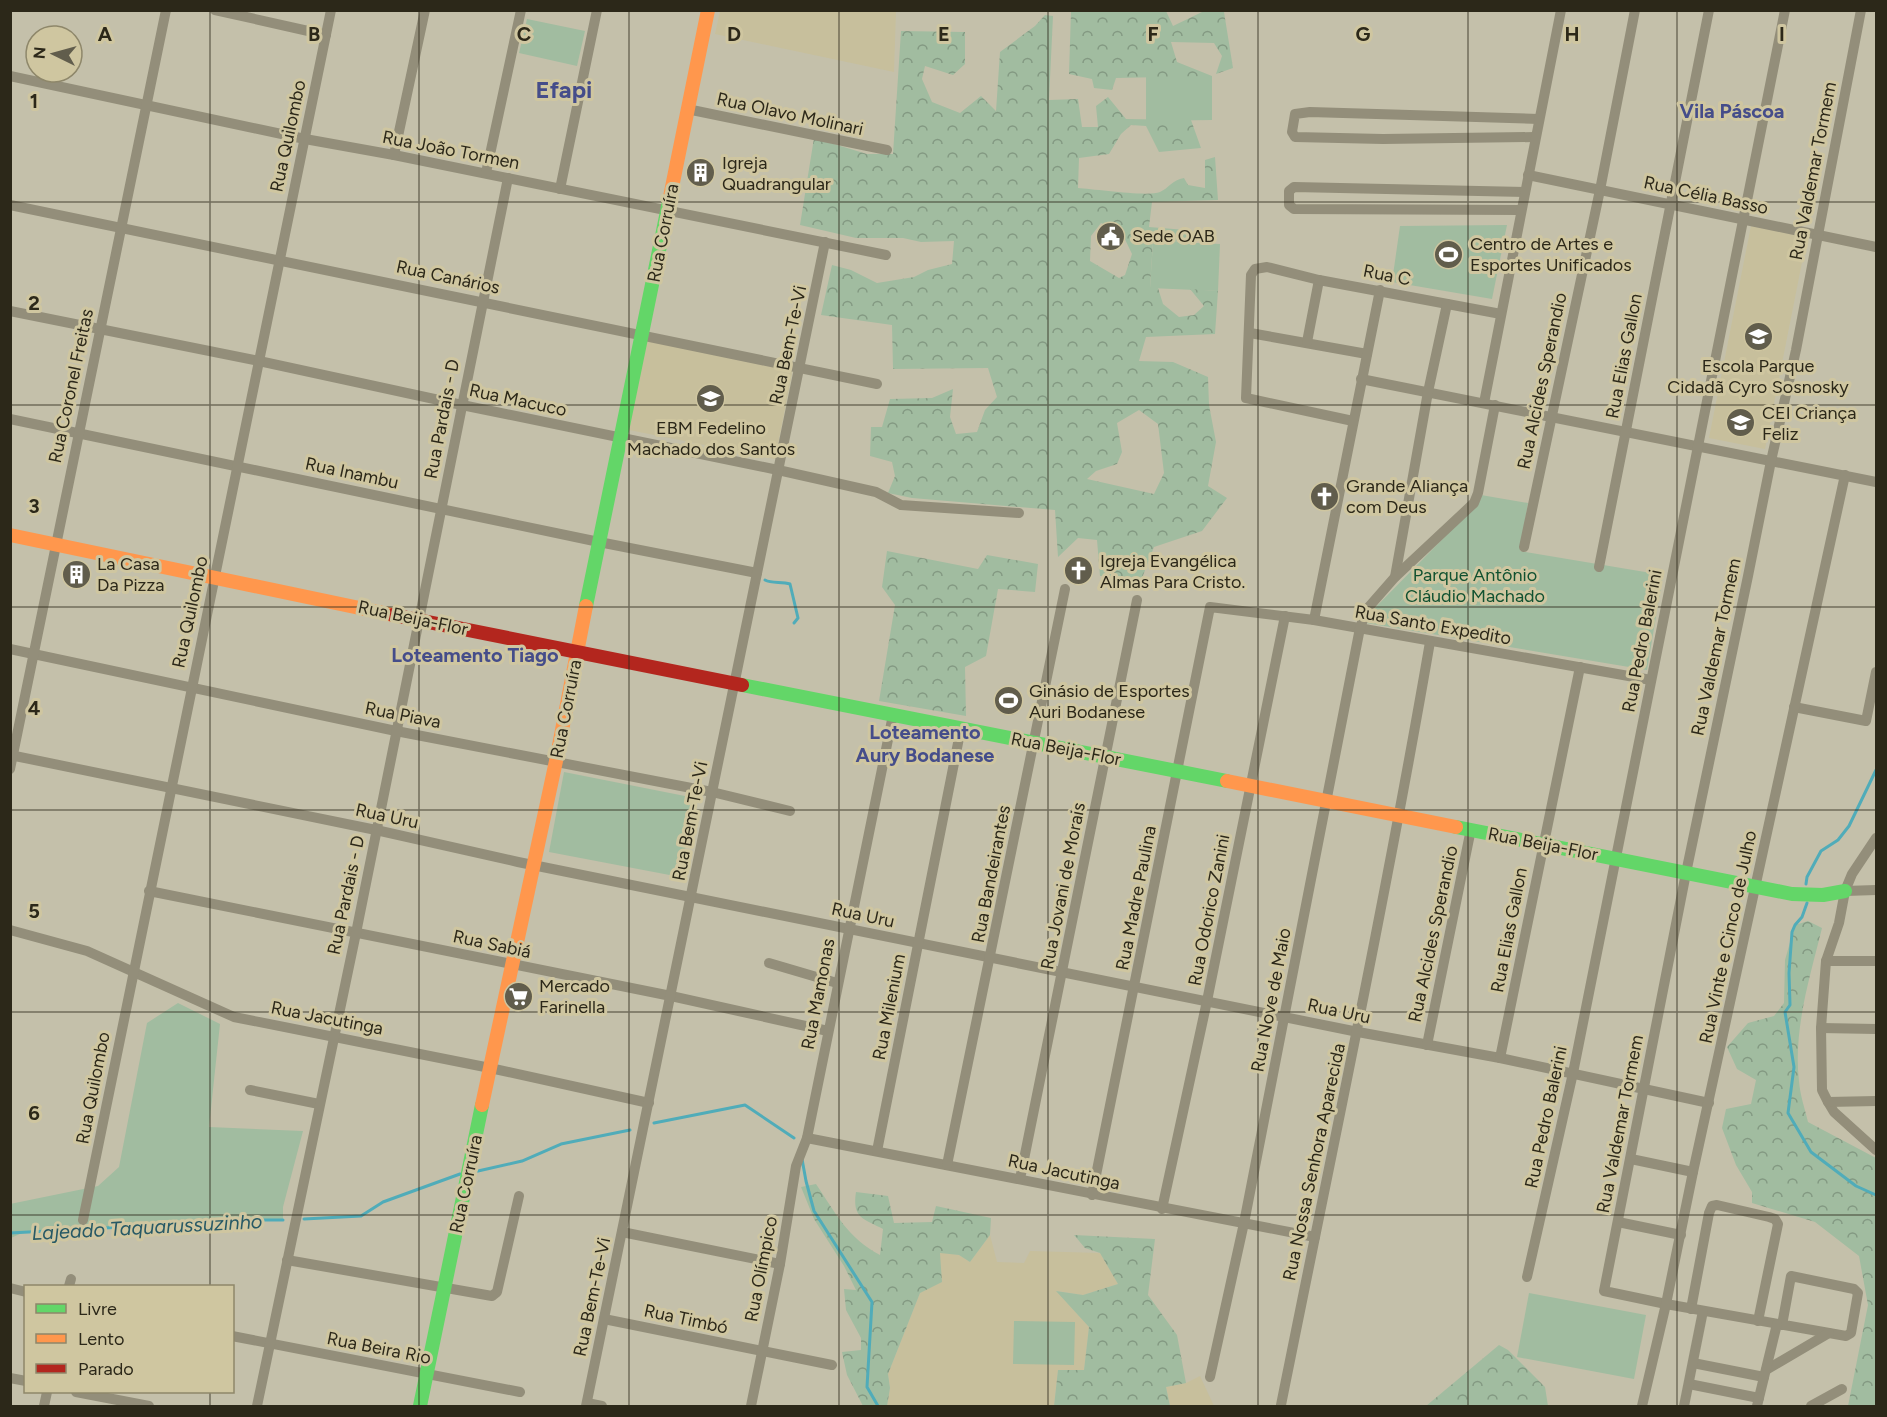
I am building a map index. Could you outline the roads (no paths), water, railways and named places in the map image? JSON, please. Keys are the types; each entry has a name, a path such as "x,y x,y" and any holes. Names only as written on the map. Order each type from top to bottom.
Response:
{"street":[{"name":"Rua Coronel Freitas","path":"10,769 166,10"},
{"path":"215,10 326,35"},
{"name":"Rua Quilombo","path":"82,1220 331,10"},
{"path":"394,155 425,10"},
{"path":"486,173 521,10"},
{"path":"560,189 597,10"},
{"name":"Rua Corruíra","path":"420,1407 511,965 556,761 708,10"},
{"name":"Rua Nove de Maio","path":"1210,1377 1244,1223 1360,628 1366,609 1395,577 1474,503 1478,493 1501,314 1561,10"},
{"name":"Rua Alcides Sperandio","path":"1524,548 1600,190 1635,10"},
{"name":"Rua Elias Gallon","path":"1599,567 1709,10"},
{"name":"Rua Pedro Balerini","path":"1527,1276 1573,1073 1785,10"},
{"name":"Rua Valdemar Tormem","path":"1666,1304 1604,1290 1686,873 1796,350 1861,10"},
{"name":"Rua João Tormen","path":"10,76 305,139 486,173 886,255"},
{"name":"Rua Olavo Molinari","path":"687,109 887,150"},
{"path":"1535,137 1383,139 1295,137 1292,132 1295,114 1311,112 1539,119"},
{"name":"Rua Célia Basso","path":"1528,175 1876,247"},
{"name":"Rua Pardais - D","path":"257,1407 356,933 508,178"},
{"path":"1521,210 1294,208 1289,205 1289,191 1294,187 1525,192"},
{"name":"Rua Canários","path":"10,205 878,384"},
{"name":"Rua Bem-Te-Vi","path":"587,1405 825,242"},
{"name":"Rua C","path":"1250,333 1251,275 1255,269 1267,267 1319,280 1501,314"},
{"path":"1307,342 1319,280"},
{"path":"1314,620 1380,290"},
{"path":"1395,577 1428,392 1447,304"},
{"name":"Rua Macuco","path":"10,311 778,470 876,492 901,505 1019,513"},
{"path":"1353,421 1246,398 1250,333 1367,354"},
{"path":"1361,379 1876,482"},
{"name":"Rua Inambu","path":"10,418 757,573"},
{"name":"Rua Vinte e Cinco de Julho","path":"1642,1407 1845,475"},
{"name":"Rua Beija-Flor","path":"10,535 418,620 1792,894 1823,895 1845,891 1876,890"},
{"name":"Rua Bandeirantes","path":"947,1165 1065,588"},
{"name":"Rua Jovani de Morais","path":"1020,1179 1137,600"},
{"name":"Rua Santo Expedito","path":"1210,607 1314,620 1651,680"},
{"name":"Rua Madre Paulina","path":"1092,1195 1210,607"},
{"name":"Rua Odorico Zanini","path":"1162,1209 1207,1001 1285,616"},
{"name":"Rua Nossa Senhora Aparecida","path":"1281,1405 1358,1032 1431,642"},
{"name":"Rua Piava","path":"10,649 396,731 712,792 790,811"},
{"name":"Rua Elias Gallon","path":"1500,1058 1580,667"},
{"path":"1794,707 1866,721 1876,672"},
{"name":"Rua Mamonas","path":"807,1138 892,715"},
{"name":"Rua Milenium","path":"877,1151 961,728"},
{"name":"Rua Uru","path":"12,755 848,929 1358,1032 1500,1058 1709,1103"},
{"name":"Rua Alcides Sperandio","path":"1427,1045 1471,830"},
{"path":"1876,838 1852,874 1845,891 1839,923 1826,961 1821,1028 1822,1090 1834,1112 1876,1150"},
{"name":"Rua Sabiá","path":"149,891 671,996 828,1031"},
{"name":"Rua Jacutinga","path":"10,930 87,951 234,1017 490,1068 649,1103"},
{"path":"1826,961 1876,961"},
{"path":"770,963 837,984"},
{"path":"1821,1028 1876,1029"},
{"path":"250,1090 320,1104"},
{"path":"1828,1102 1876,1101"},
{"name":"Rua Jacutinga","path":"807,1138 1315,1237"},
{"name":"Rua Olímpico","path":"751,1407 780,1264 796,1166 807,1138"},
{"path":"1630,1159 1693,1172"},
{"path":"287,1260 492,1296 497,1293 519,1196"},
{"path":"1691,1309 1709,1213 1712,1206 1717,1205 1769,1217 1775,1219 1778,1224 1758,1321"},
{"path":"1618,1222 1681,1235"},
{"path":"622,1232 780,1264"},
{"path":"1666,1304 1758,1321 1779,1324 1846,1336 1851,1333 1858,1293 1854,1289 1791,1276 1779,1324 1758,1402 1689,1384"},
{"path":"1684,1407 1703,1311"},
{"name":"Rua Timbó","path":"604,1320 832,1365"},
{"path":"1693,1363 1765,1374 1829,1333"},
{"name":"Rua Beira Rio","path":"234,1336 520,1392"},
{"path":"1811,1407 1842,1389"},
{"path":"81,1393 149,1407"},
{"path":"587,1405 602,1407"}],"waterway":[{"path":"765,580 790,584 798,618 794,623"},
{"path":"1806,884 1807,877 1821,851 1838,840 1849,826 1876,770"},
{"path":"1807,903 1802,917 1792,932 1789,973 1790,1005 1785,1012 1794,1067 1788,1113 1811,1152 1856,1186 1876,1195"},
{"name":"Lajeado Taquarussuzinho","path":"654,1123 745,1105 794,1138"},
{"name":"Lajeado Taquarussuzinho","path":"478,1171 522,1161 561,1144 630,1130"},
{"name":"Lajeado Taquarussuzinho","path":"802,1159 814,1211 872,1302 867,1387 878,1406"},
{"name":"Lajeado Taquarussuzinho","path":"304,1219 361,1216 383,1202 460,1174"},
{"name":"Lajeado Taquarussuzinho","path":"10,1233 283,1220"}],"place":[{"name":"Igreja Quadrangular","path":"701,173"},
{"name":"Sede OAB","path":"1111,236"},
{"name":"Centro de Artes e Esportes Unificados","path":"1449,254"},
{"name":"Escola Parque Cidadã Cyro Sosnosky","path":"1758,337"},
{"name":"EBM Fedelino Machado dos Santos","path":"711,399"},
{"name":"CEI Criança Feliz","path":"1741,423"},
{"name":"Grande Aliança com Deus","path":"1325,496"},
{"name":"Igreja Evangélica Almas Para Cristo.","path":"1079,571"},
{"name":"La Casa Da Pizza","path":"76,574"},
{"name":"Ginásio de Esportes Auri Bodanese","path":"1008,701"},
{"name":"Mercado Farinella","path":"518,996"}],"district":[{"name":"Efapi","path":"564,89"},
{"name":"Vila Páscoa","path":"1732,111"},
{"name":"Loteamento Tiago","path":"475,655"},
{"name":"Loteamento Aury Bodanese","path":"925,744"}],"park label":[{"name":"Parque Antônio Cláudio Machado","path":"1475,585"}]}
